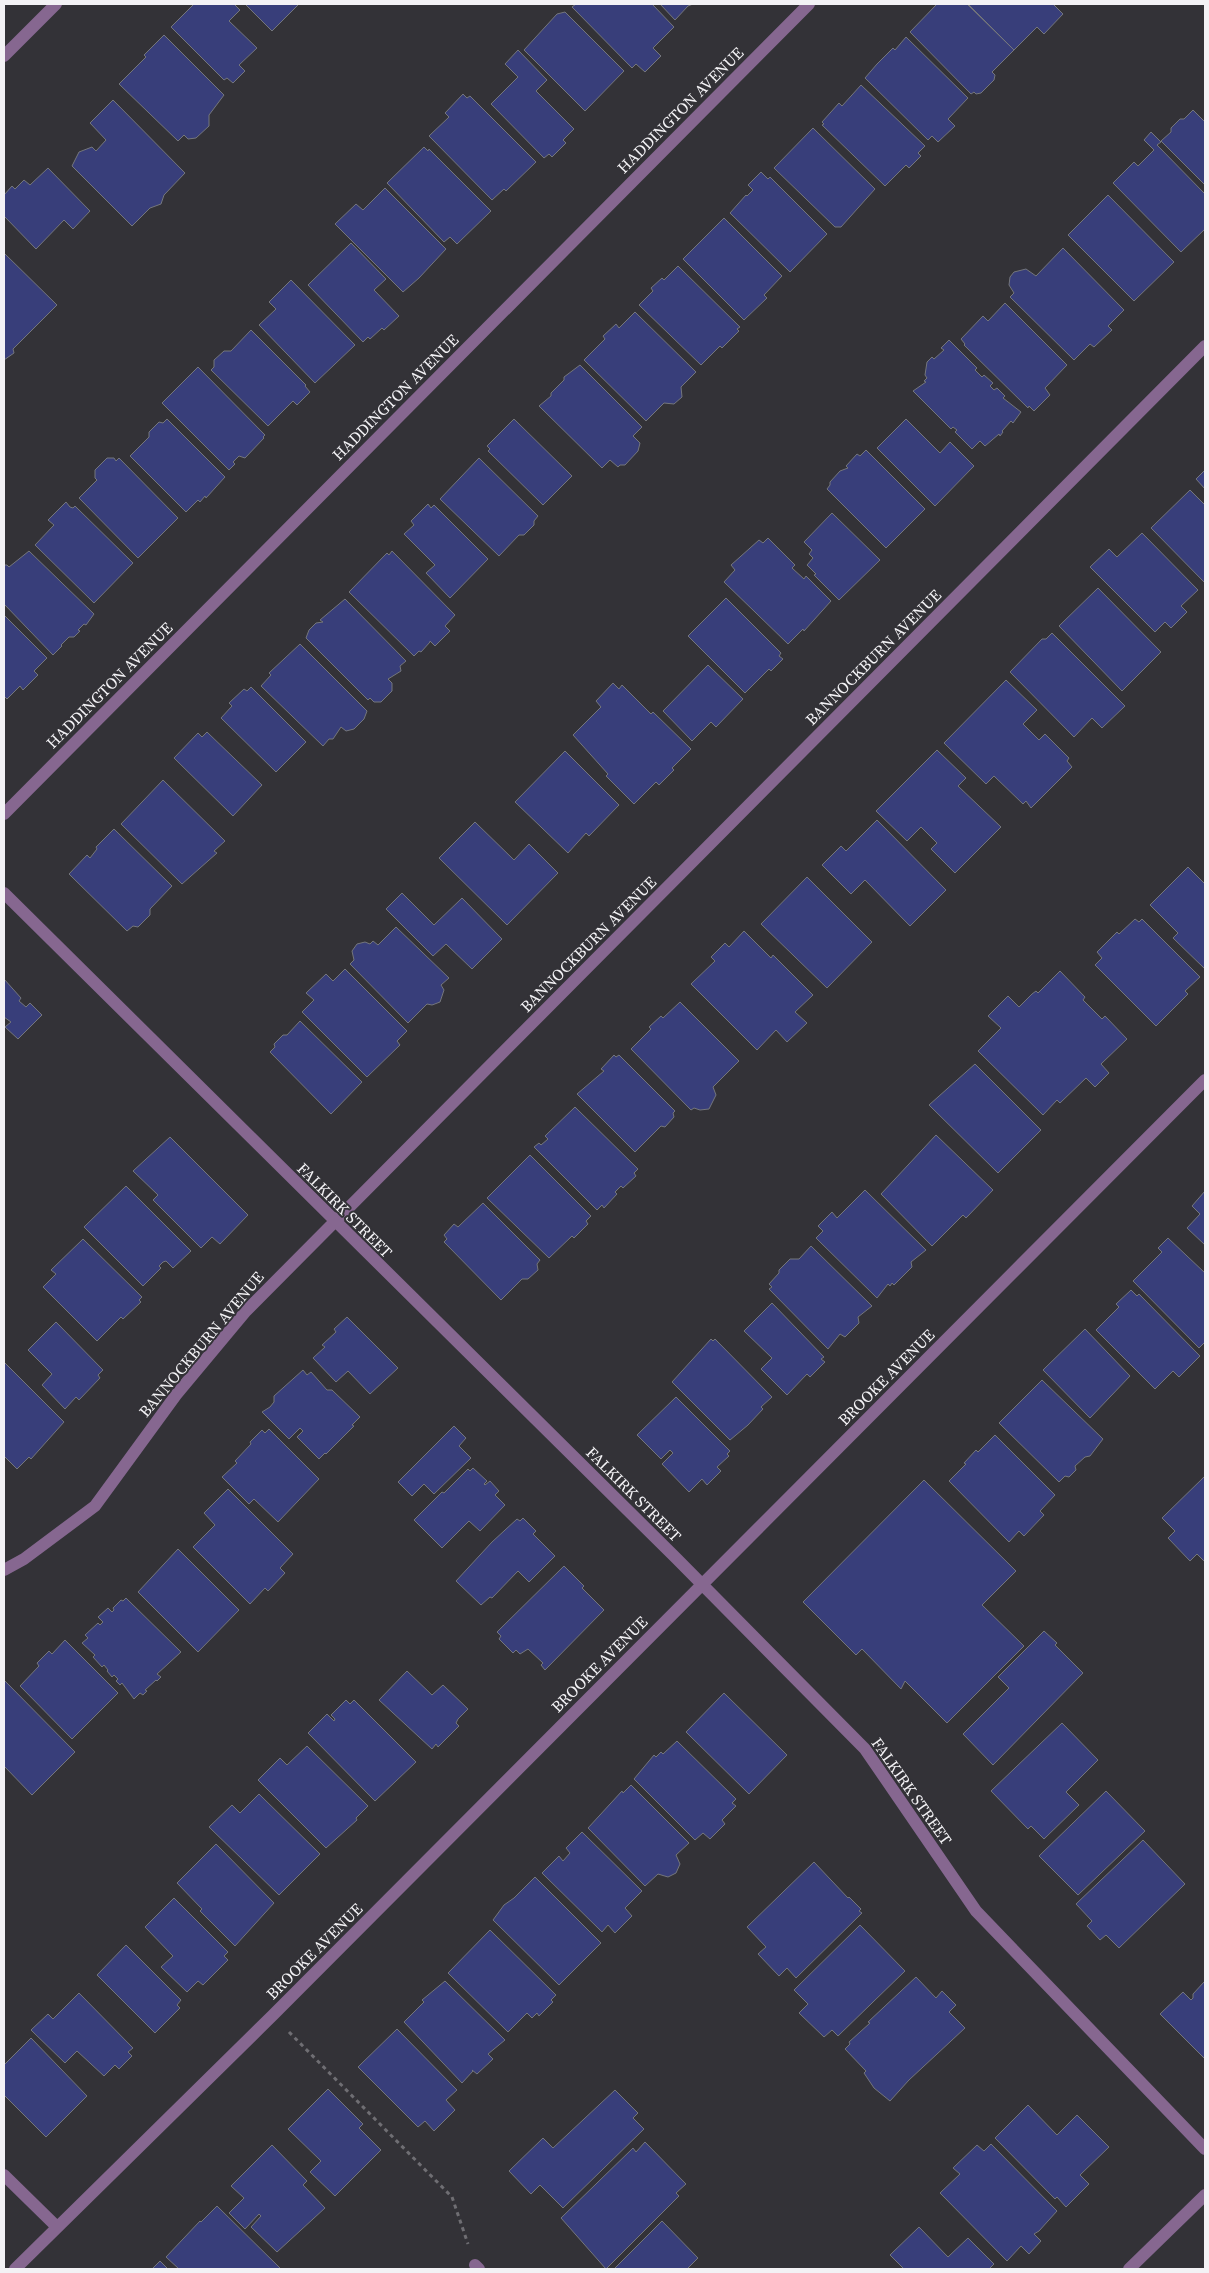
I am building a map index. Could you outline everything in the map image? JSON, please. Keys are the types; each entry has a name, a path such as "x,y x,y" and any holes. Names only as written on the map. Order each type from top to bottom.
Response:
{"street":[{"path":"4,56 56,4"},
{"name":"HADDINGTON AVENUE","path":"4,814 809,4"},
{"name":"BANNOCKBURN AVENUE","path":"4,1570 24,1559 95,1506 176,1395 246,1311 1205,346"},
{"name":"FALKIRK STREET","path":"4,893 865,1749 976,1911 1205,2149"},
{"name":"BROOKE AVENUE","path":"15,2269 273,2015 1205,1080"},
{"path":"4,2175 57,2227"},
{"path":"1129,2269 1205,2195"}],"path":[{"path":"273,2015 452,2197 477,2267"}],"building":[{"path":"194,4 234,4 240,10 229,21 257,48 239,65 245,71 233,83 227,78 224,80 171,27"},
{"path":"245,4 299,4 272,31"},
{"path":"576,4 652,4 674,27 653,48 661,56 645,72 636,64 632,68 572,7"},
{"path":"660,4 693,4 688,6 675,20"},
{"path":"937,4 967,4 1014,50 992,72 995,75 994,80 981,93 976,94 974,92 971,94 910,32"},
{"path":"968,4 1053,4 1063,14 1044,34 1037,27 1014,50"},
{"path":"565,12 624,71 585,111 524,50 557,14"},
{"path":"164,35 224,95 209,115 209,126 196,138 188,139 184,135 178,141 119,84 146,57 144,55"},
{"path":"906,37 968,98 948,119 955,126 938,142 932,136 928,140 865,78"},
{"path":"518,50 547,80 536,91 574,129 563,140 566,143 552,157 549,154 544,158 491,104 518,77 505,64"},
{"path":"861,85 925,146 918,153 921,156 909,168 906,165 885,186 822,125 824,124 822,122 839,103 842,106"},
{"path":"463,94 467,98 470,96 536,162 506,191 504,189 492,200 429,136 449,117 445,113"},
{"path":"113,100 185,173 164,195 161,204 150,208 132,226 72,166 79,152 92,147 96,151 106,140 90,123"},
{"path":"1193,110 1205,122 1205,185 1161,141 1171,132 1171,128 1180,119 1184,119"},
{"path":"813,128 875,189 841,227 835,227 774,168"},
{"path":"1151,132 1161,142 1157,145 1205,194 1205,229 1181,252 1113,183 1134,162 1138,166 1154,150 1144,140"},
{"path":"424,147 428,151 429,149 491,211 457,244 450,237 444,242 387,183"},
{"path":"48,168 90,211 73,229 64,220 36,249 4,216 4,195 12,186 15,189 24,180 30,185"},
{"path":"761,172 768,179 770,177 827,234 790,272 730,213 753,190 748,185"},
{"path":"385,188 446,249 403,292 335,224 356,204 363,210"},
{"path":"1108,195 1174,262 1134,301 1068,235"},
{"path":"724,218 782,276 764,295 767,298 744,320 683,259"},
{"path":"351,243 386,279 374,290 399,316 384,330 382,328 370,339 368,337 363,342 308,285"},
{"path":"1063,248 1124,310 1108,326 1112,330 1094,347 1090,344 1074,360 1010,297 1014,293 1009,285 1010,277 1014,272 1026,269 1036,276"},
{"path":"4,253 57,305 13,349 14,353 4,360"},
{"path":"678,266 740,327 737,329 739,331 722,348 720,346 701,365 639,305 653,291 651,288 662,278 664,280"},
{"path":"291,280 355,345 315,383 259,325 276,309 269,302"},
{"path":"1005,303 1067,365 1045,388 1050,395 1034,411 1029,406 1028,408 964,345 961,339 983,316 988,321"},
{"path":"635,312 696,372 681,387 682,397 674,404 664,403 646,421 584,360 605,339 603,336 616,324 619,328"},
{"path":"251,330 306,385 310,392 297,405 293,401 268,426 211,370 214,367 214,360 224,351 231,351"},
{"path":"949,340 977,368 975,370 982,377 984,375 993,383 990,386 994,390 997,388 1005,396 1003,398 1021,412 1013,423 1011,421 1002,431 1000,436 999,434 985,446 980,441 972,449 955,432 957,430 953,427 951,429 913,391 926,382 924,381 927,378 925,375 927,362 932,357 934,359 944,350 941,348"},
{"path":"580,365 642,427 633,436 640,443 638,451 625,465 618,467 610,460 602,468 539,406 551,396 551,393 564,380 564,377"},
{"path":"198,367 265,435 245,458 239,456 229,470 162,403"},
{"path":"167,419 225,477 206,498 205,496 200,502 198,500 186,512 130,456 149,437 149,432 159,422 163,423"},
{"path":"514,419 572,476 543,505 488,451 490,449 487,446"},
{"path":"906,419 940,453 950,442 974,466 935,506 877,448"},
{"path":"866,450 925,509 886,548 827,489 830,482 840,471 848,468 846,466 857,454 860,456"},
{"path":"107,458 114,458 116,461 119,458 178,518 138,558 79,498 97,480 95,478 95,470"},
{"path":"479,458 538,516 534,521 534,525 524,535 519,535 499,556 440,499"},
{"path":"1205,470 1205,489 1196,479"},
{"path":"1190,490 1205,505 1205,583 1151,528"},
{"path":"66,502 70,507 73,508 75,506 133,563 94,603 35,545 54,525 48,520"},
{"path":"428,504 431,508 434,505 488,559 450,598 426,573 435,565 404,534 414,525 411,521"},
{"path":"832,513 880,560 839,600 814,575 816,574 807,565 813,558 809,554 812,550 804,542"},
{"path":"1142,533 1198,590 1181,606 1187,612 1171,628 1165,622 1155,632 1090,567 1109,549 1117,557"},
{"path":"768,538 795,565 792,568 804,579 806,576 831,601 804,631 803,629 788,644 724,582 735,570 731,565 759,540 763,543"},
{"path":"29,551 94,614 86,625 84,624 78,630 80,631 74,637 69,637 53,655 4,604 4,565 9,567"},
{"path":"392,551 455,615 445,626 450,631 435,646 430,641 421,652 419,651 414,656 349,592 387,553 389,555"},
{"path":"1098,588 1161,652 1122,691 1059,626"},
{"path":"726,598 781,653 779,656 783,659 771,671 769,669 745,693 688,636"},
{"path":"345,599 406,661 400,666 401,671 388,679 392,683 392,691 381,702 374,702 370,698 368,700 306,638 309,630 316,623 323,622 320,620"},
{"path":"4,615 47,658 34,671 38,675 23,690 20,686 7,699 4,696"},
{"path":"1052,633 1125,706 1102,728 1092,718 1074,737 1010,672 1042,639 1046,639"},
{"path":"300,644 367,711 364,719 354,729 346,731 341,727 333,739 329,739 323,746 261,686 271,675 269,673"},
{"path":"708,665 743,699 716,727 711,722 692,741 663,711"},
{"path":"1006,680 1037,710 1023,724 1039,740 1045,734 1069,758 1067,761 1072,767 1031,808 1026,801 1023,804 994,776 986,784 944,743"},
{"path":"613,683 619,689 622,685 651,714 653,712 691,749 672,768 674,770 659,785 656,782 634,804 606,776 608,774 573,735 601,707 596,701"},
{"path":"251,687 306,742 276,772 221,718 232,706 229,703 244,689 247,691"},
{"path":"207,732 262,785 233,816 174,758 198,733 202,737"},
{"path":"937,750 966,778 958,786 1001,827 955,873 931,849 937,843 921,827 907,841 876,811"},
{"path":"565,751 619,805 589,836 586,833 568,853 515,802"},
{"path":"163,780 225,841 214,851 217,853 182,884 121,824"},
{"path":"877,820 946,890 910,926 865,880 851,894 822,865 841,846 846,851"},
{"path":"475,822 514,860 529,844 558,873 507,925 439,858"},
{"path":"114,829 172,886 150,909 150,915 138,927 133,926 127,931 69,874 87,855 90,858 97,849 96,847"},
{"path":"1188,867 1205,884 1205,969 1173,938 1178,933 1150,905"},
{"path":"807,877 872,942 827,988 761,924"},
{"path":"402,893 434,925 462,898 502,939 472,969 446,944 433,956 386,909"},
{"path":"1135,919 1139,922 1142,919 1200,977 1185,991 1188,994 1156,1026 1095,965 1102,958 1097,952 1117,932 1119,934"},
{"path":"396,927 449,978 441,985 444,990 440,1002 432,1005 427,1004 408,1023 350,964 354,960 352,951 357,944 365,942 370,944 373,941 378,945"},
{"path":"744,931 771,958 773,955 813,995 795,1012 807,1023 787,1042 776,1030 757,1050 691,984 715,961 711,957 725,943 729,947"},
{"path":"345,969 407,1031 397,1041 400,1045 367,1077 302,1012 314,1000 306,993 326,974 333,981"},
{"path":"1060,971 1085,997 1083,1000 1102,1019 1105,1016 1127,1039 1101,1064 1109,1073 1095,1087 1086,1078 1060,1103 1057,1100 1043,1115 978,1051 1001,1028 988,1016 1008,996 1019,1007 1036,991 1038,993"},
{"path":"4,979 21,998 19,1001 26,1007 30,1003 42,1015 18,1039 5,1027 11,1022 4,1017"},
{"path":"680,1002 739,1061 713,1087 716,1095 709,1109 700,1110 694,1108 691,1110 631,1049 651,1029 649,1027 661,1016 663,1018"},
{"path":"300,1021 362,1082 331,1114 270,1052 275,1047 274,1044 283,1035 287,1035"},
{"path":"614,1055 616,1057 619,1055 675,1111 673,1113 674,1117 665,1127 661,1126 635,1152 577,1094 604,1071 601,1069"},
{"path":"975,1064 1041,1130 998,1173 929,1105"},
{"path":"575,1107 638,1169 634,1173 636,1176 623,1188 621,1186 615,1192 617,1194 604,1208 602,1205 597,1210 534,1147 539,1143 541,1145 548,1139 545,1136"},
{"path":"936,1135 993,1190 966,1218 963,1215 932,1246 881,1194"},
{"path":"170,1137 248,1215 220,1244 212,1237 201,1248 153,1200 158,1195 133,1171"},
{"path":"530,1155 591,1216 586,1221 588,1224 574,1238 572,1236 549,1258 487,1198"},
{"path":"126,1186 191,1251 173,1268 166,1261 163,1262 159,1266 161,1268 143,1286 84,1227"},
{"path":"865,1190 926,1250 911,1262 912,1267 894,1285 892,1283 890,1286 888,1284 877,1298 816,1238 823,1231 818,1226 832,1212 837,1218"},
{"path":"1205,1191 1205,1245 1187,1228 1200,1214 1192,1206"},
{"path":"483,1203 540,1260 537,1264 538,1270 528,1279 522,1279 501,1300 444,1242 447,1239 444,1235 454,1224 458,1227"},
{"path":"1168,1238 1205,1273 1205,1342 1199,1348 1133,1281 1162,1252 1158,1248"},
{"path":"83,1239 142,1297 139,1300 141,1302 123,1319 121,1317 97,1341 43,1287 56,1274 51,1270"},
{"path":"811,1246 872,1306 858,1317 859,1323 845,1337 840,1334 828,1349 769,1289 772,1287 769,1284 779,1273 779,1270 790,1259 799,1259"},
{"path":"1131,1290 1137,1296 1139,1294 1200,1356 1179,1377 1173,1371 1155,1389 1096,1330 1119,1307 1116,1304"},
{"path":"772,1303 824,1357 821,1359 825,1362 810,1377 807,1374 787,1395 761,1369 772,1358 744,1331"},
{"path":"347,1317 398,1368 370,1394 348,1371 336,1382 313,1358 325,1347 322,1345 336,1332 334,1329"},
{"path":"56,1322 103,1370 98,1375 100,1378 79,1400 76,1397 65,1409 42,1385 52,1374 28,1350"},
{"path":"1085,1329 1130,1376 1090,1418 1043,1370"},
{"path":"711,1339 713,1341 715,1339 772,1397 761,1407 763,1409 748,1425 730,1440 672,1382"},
{"path":"4,1362 64,1422 31,1459 29,1457 17,1469 4,1456"},
{"path":"303,1370 307,1375 311,1372 327,1390 332,1390 360,1417 352,1425 354,1426 319,1459 297,1437 303,1431 300,1428 289,1439 262,1412 274,1402 274,1396"},
{"path":"1042,1380 1103,1439 1090,1456 1085,1457 1075,1466 1076,1470 1069,1477 1065,1476 1059,1482 999,1423"},
{"path":"676,1397 730,1451 727,1454 729,1456 717,1467 721,1471 707,1485 702,1479 689,1492 662,1464 673,1453 670,1450 661,1459 637,1435"},
{"path":"454,1426 466,1438 459,1446 471,1458 434,1494 424,1484 412,1496 398,1482"},
{"path":"269,1429 319,1479 278,1522 254,1499 249,1504 222,1477 237,1463 235,1461 251,1444 250,1442 262,1430 265,1433"},
{"path":"995,1435 1055,1495 1040,1511 1044,1515 1024,1536 1019,1531 1009,1542 949,1481 966,1464 964,1463 976,1450 978,1452"},
{"path":"473,1468 487,1481 485,1485 490,1481 499,1491 495,1495 505,1505 480,1531 469,1521 442,1548 414,1520 468,1469 470,1471"},
{"path":"1205,1476 1205,1562 1197,1554 1190,1561 1168,1538 1175,1531 1162,1518"},
{"path":"924,1480 1016,1571 982,1605 1024,1646 947,1723 905,1681 901,1689 862,1649 856,1655 803,1602"},
{"path":"228,1489 293,1554 280,1568 285,1573 268,1591 265,1588 250,1604 193,1547 215,1525 204,1513"},
{"path":"523,1518 536,1531 533,1534 555,1556 529,1582 518,1571 492,1598 490,1597 481,1605 456,1581 492,1542 517,1519 520,1521"},
{"path":"178,1549 239,1610 198,1652 138,1592"},
{"path":"564,1566 604,1610 545,1670 541,1665 543,1663 528,1649 520,1654 516,1650 513,1653 499,1639 501,1636 497,1632"},
{"path":"126,1598 181,1652 157,1674 161,1677 145,1690 147,1691 143,1695 140,1693 134,1699 122,1683 120,1685 116,1681 118,1679 114,1675 112,1677 104,1665 102,1667 93,1657 95,1655 82,1643 88,1638 85,1635 98,1623 100,1625 103,1622 98,1617 108,1608 112,1612 113,1608 121,1600 123,1601"},
{"path":"1044,1631 1083,1673 993,1765 963,1734 1009,1688 998,1677"},
{"path":"65,1640 118,1693 72,1739 20,1686 39,1666 37,1663 49,1651 52,1654"},
{"path":"407,1671 432,1695 443,1685 468,1709 458,1719 456,1723 459,1726 438,1747 436,1744 432,1749 379,1700"},
{"path":"4,1680 75,1752 32,1795 4,1766"},
{"path":"724,1693 787,1755 749,1794 686,1732"},
{"path":"346,1700 350,1704 354,1700 416,1762 375,1801 308,1733 327,1714 334,1721 335,1719 331,1715"},
{"path":"1062,1723 1098,1760 1066,1792 1079,1805 1044,1839 1031,1826 1028,1829 991,1791"},
{"path":"677,1741 736,1799 732,1803 736,1806 722,1820 725,1824 710,1839 703,1833 695,1840 634,1779 654,1755 656,1757 661,1752 663,1754"},
{"path":"307,1746 368,1806 356,1818 357,1820 326,1848 258,1780 280,1758 287,1765"},
{"path":"631,1785 689,1843 676,1855 680,1864 676,1873 668,1877 658,1874 645,1886 588,1828 622,1791 623,1793"},
{"path":"1106,1791 1145,1831 1078,1895 1039,1856"},
{"path":"259,1794 320,1854 279,1895 209,1827 232,1805 240,1813"},
{"path":"582,1832 642,1891 625,1908 632,1916 615,1933 608,1925 602,1932 542,1873 559,1856 563,1861 570,1853 566,1848"},
{"path":"1143,1840 1185,1884 1119,1948 1106,1935 1100,1940 1087,1926 1092,1921 1076,1904"},
{"path":"216,1844 274,1903 235,1946 200,1911 202,1909 177,1883"},
{"path":"814,1862 861,1909 859,1911 862,1913 796,1978 787,1968 779,1976 758,1954 766,1947 747,1927"},
{"path":"535,1877 601,1943 559,1985 493,1920 504,1905 514,1898"},
{"path":"174,1898 228,1952 224,1956 228,1960 203,1985 198,1981 187,1992 161,1967 173,1956 145,1927"},
{"path":"860,1925 905,1971 838,2036 832,2030 824,2037 799,2013 808,2004 794,1990"},
{"path":"490,1930 556,1995 551,2000 553,2002 539,2016 537,2013 532,2018 527,2013 508,2032 448,1973"},
{"path":"126,1945 181,2000 177,2005 180,2008 155,2033 97,1975"},
{"path":"916,1977 936,1998 942,1991 956,2005 949,2012 965,2028 909,2080 890,2101 874,2088 864,2073 866,2071 845,2049 850,2044 849,2042 870,2023 868,2022"},
{"path":"445,1981 505,2040 488,2054 493,2059 477,2074 472,2070 462,2083 404,2022 424,2002 422,2000"},
{"path":"1204,1982 1205,2059 1160,2014 1183,1992 1191,2000 1193,1994"},
{"path":"79,1993 133,2048 128,2052 132,2056 119,2069 115,2065 104,2076 77,2051 65,2063 31,2030 48,2014 53,2019"},
{"path":"397,2029 457,2090 446,2100 455,2110 434,2131 425,2121 418,2127 358,2067"},
{"path":"31,2038 87,2096 46,2137 4,2095 4,2065"},
{"path":"328,2089 363,2124 359,2128 381,2150 335,2196 310,2172 321,2161 288,2129"},
{"path":"615,2090 638,2113 633,2118 644,2129 563,2208 540,2185 531,2194 509,2171 543,2138 553,2148"},
{"path":"1028,2105 1057,2135 1077,2115 1109,2147 1080,2175 1089,2184 1066,2207 1057,2197 1055,2199 995,2138"},
{"path":"645,2142 686,2184 676,2193 679,2196 606,2269 561,2218 633,2148 636,2152"},
{"path":"991,2144 1057,2211 1034,2234 1041,2241 1029,2254 1021,2246 1007,2261 940,2193 960,2174 953,2168 977,2145 984,2151"},
{"path":"272,2145 307,2181 303,2185 325,2208 277,2252 251,2227 261,2216 259,2214 245,2229 229,2213 244,2198 231,2186"},
{"path":"217,2206 279,2269 179,2269 166,2257"},
{"path":"662,2221 698,2258 687,2269 614,2269"},
{"path":"919,2227 948,2257 968,2238 994,2264 989,2269 904,2269 890,2255"},
{"path":"160,2261 168,2269 152,2269"}]}
